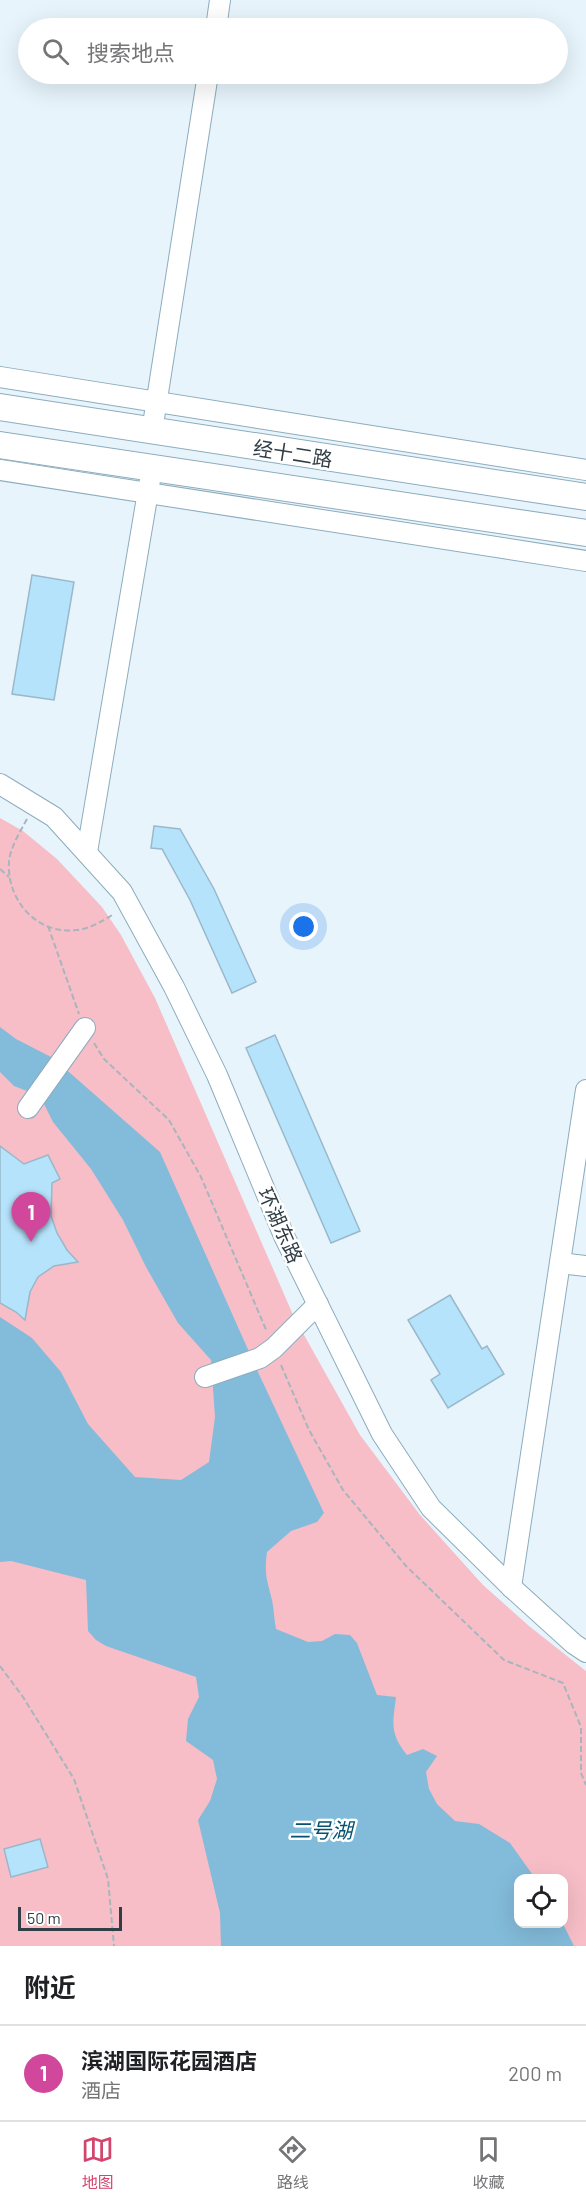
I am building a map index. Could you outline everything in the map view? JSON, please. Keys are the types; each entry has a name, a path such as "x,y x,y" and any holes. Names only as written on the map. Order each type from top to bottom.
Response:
{"main road":[{"name":"经十二路","path":"0,408 586,498"},
{"path":"0,445 150,481 586,533"}],"street":[{"path":"217,18 220,0"},
{"path":"152,431 206,84"},
{"path":"0,377 586,470"},
{"path":"0,470 150,481 586,561"},
{"path":"87,852 150,481"},
{"name":"环湖东路","path":"0,784 54,817 122,892 174,987 217,1075 284,1236 382,1434 431,1508 511,1587 574,1644 586,1652"},
{"path":"27,1108 85,1028"},
{"path":"511,1587 586,1090"},
{"path":"560,1263 586,1266"},
{"path":"205,1377 267,1353 318,1304"}],"path":[{"path":"34,805 10,858 9,877 14,895 25,911 40,923 48,926 76,930 94,925 129,905"},
{"path":"0,869 9,877"},
{"path":"48,926 85,1028 104,1059 169,1120 201,1177 267,1353 343,1490 406,1566 504,1660 563,1683 581,1727 581,1773 586,1785"},
{"path":"0,1666 23,1697 74,1779 108,1879 114,1946"}],"shaded area":[{"path":"0,818 23,831 57,859 102,907 121,935 155,998 294,1317 360,1435 420,1515 483,1585 529,1626 586,1671 586,1946 0,1946"}],"water":[{"name":"二号湖","path":"0,1027 16,1039 53,1058 160,1152 324,1513 317,1522 291,1531 267,1552 266,1577 276,1629 308,1642 322,1641 335,1634 350,1635 357,1643 377,1695 396,1697 394,1727 401,1747 407,1755 423,1749 437,1756 426,1772 429,1789 437,1804 455,1821 479,1824 510,1843 532,1874 514,1874 514,1928 565,1928 574,1946 221,1946 220,1913 198,1820 210,1801 217,1779 213,1760 186,1741 188,1719 199,1697 196,1677 106,1646 96,1640 88,1631 86,1580 11,1561 0,1562 0,1317 32,1338 61,1372 88,1424 135,1477 181,1480 209,1462 215,1417 211,1360 178,1323 146,1267 123,1220 91,1169 53,1122 40,1096 14,1086 0,1072"}],"building":[{"path":"32,575 74,582 54,700 12,694"},
{"path":"154,826 180,829 214,889 256,982 232,993 190,900 162,849 151,848"},
{"path":"275,1035 360,1231 331,1243 246,1048"},
{"path":"0,1146 24,1164 48,1155 60,1179 52,1183 51,1216 57,1233 67,1250 78,1262 54,1266 38,1277 30,1292 25,1320 0,1303"},
{"path":"450,1295 482,1349 487,1346 504,1374 448,1408 431,1380 440,1374 408,1320"},
{"path":"40,1839 48,1867 11,1877 4,1849"}],"place":[{"name":"滨湖国际花园酒店","path":"31,1242"}]}
